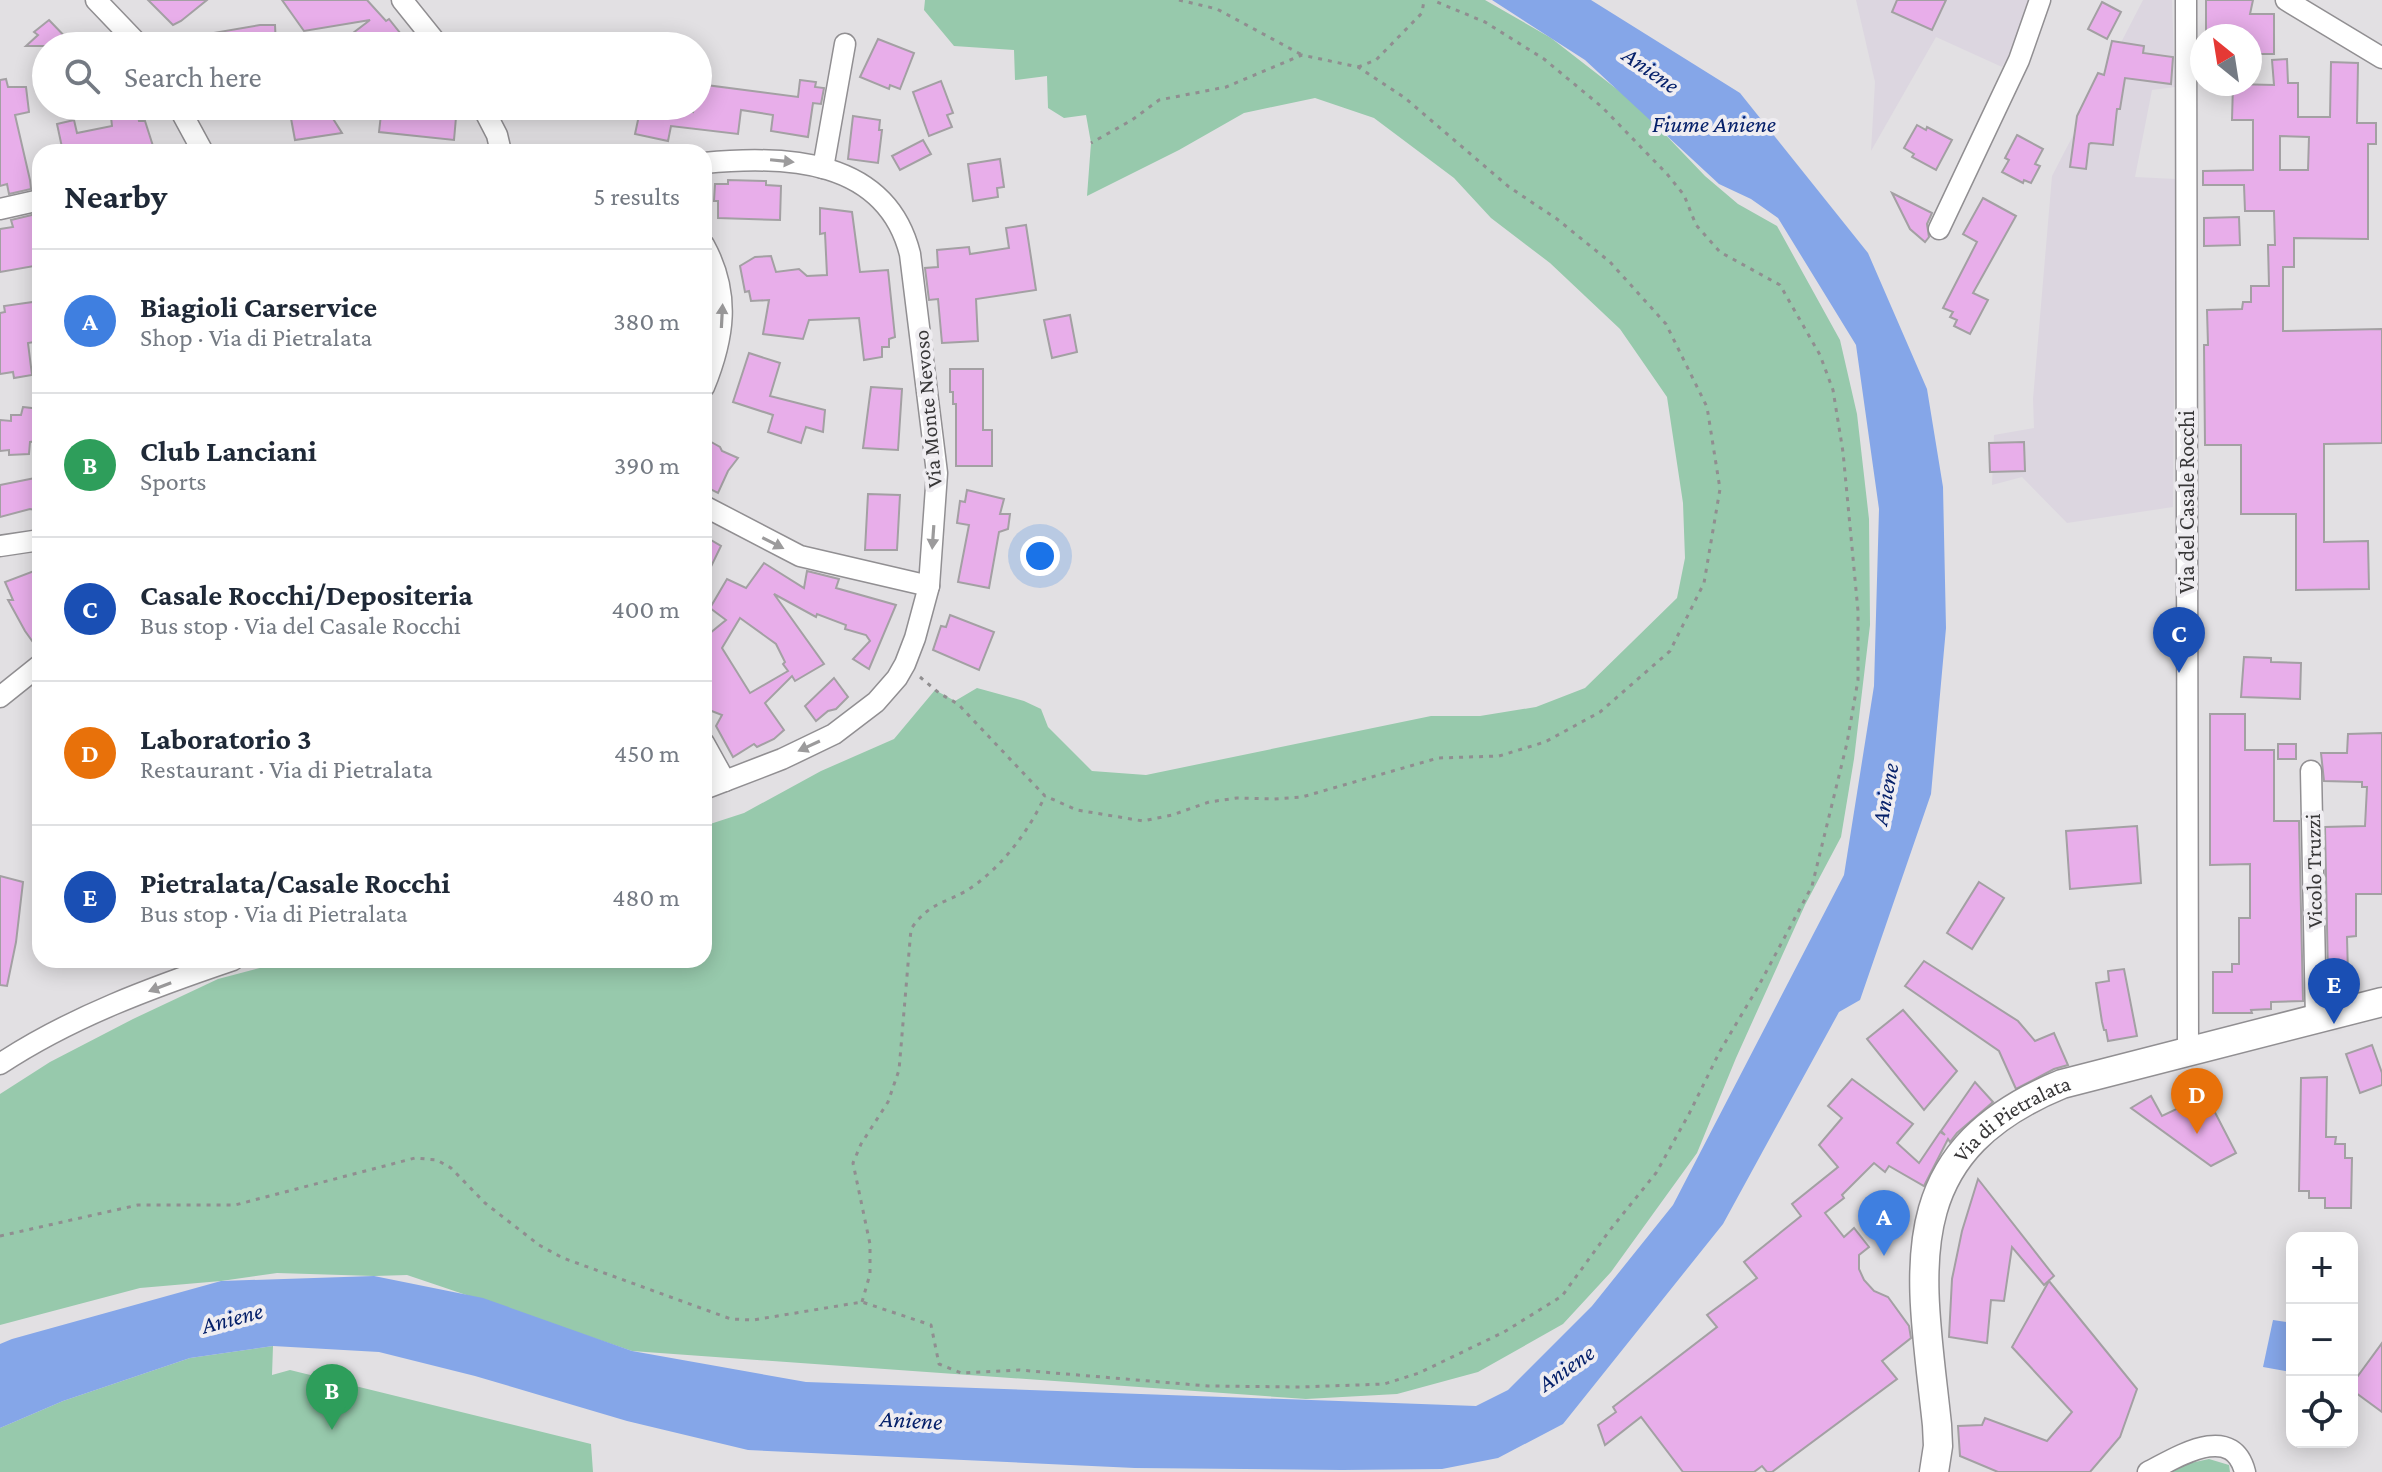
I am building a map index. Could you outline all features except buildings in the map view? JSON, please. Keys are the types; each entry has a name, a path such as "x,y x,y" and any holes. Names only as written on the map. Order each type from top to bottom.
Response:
{"street":[{"path":"96,0 127,32"},
{"path":"402,0 428,32"},
{"path":"1939,229 2019,60 2040,0"},
{"name":"Via del Casale Rocchi","path":"2186,0 2188,1051"},
{"path":"2286,0 2382,58"},
{"path":"823,168 845,44"},
{"path":"186,120 199,144"},
{"path":"489,120 499,144"},
{"name":"Via Monte Nevoso","path":"712,162 764,159 823,168 863,185 881,199 899,222 910,254 937,473 929,586 915,638 897,678 876,702 844,728 807,747 712,786"},
{"path":"0,209 32,202"},
{"path":"712,260 720,288 723,316 712,363"},
{"path":"712,510 800,556 929,586"},
{"path":"0,546 32,541"},
{"path":"0,697 32,677"},
{"path":"712,757 725,781"},
{"name":"Vicolo Truzzi","path":"2311,771 2316,1019"},
{"path":"0,1064 29,1045 90,1015 212,968"},
{"name":"Via di Pietralata","path":"1934,1472 1938,1446 1925,1297 1925,1259 1929,1219 1944,1178 1963,1151 1989,1126 2038,1094 2083,1078 2382,1002"},
{"path":"2148,1472 2191,1451 2212,1445 2237,1454 2245,1472"}],"path":[{"path":"905,664 939,693 958,704 1045,796 1077,810 1143,821 1209,802 1237,798 1302,797 1438,758 1499,756 1545,742 1600,712 1670,651 1704,583 1720,489 1707,407 1666,324 1600,254 1557,219 1509,187 1405,98 1358,67 1302,55 1217,9 1179,0"},
{"path":"1358,67 1376,60 1422,13 1424,0"},
{"path":"0,1236 138,1205 235,1205 415,1158 437,1160 451,1168 485,1203 539,1245 563,1258 731,1319 753,1320 862,1302 931,1325 939,1364 961,1373 1019,1370 1208,1386 1384,1384 1419,1373 1504,1332 1562,1296 1656,1173 1812,886 1847,743 1858,680 1858,611 1843,452 1833,390 1820,355 1780,285 1720,252 1696,225 1684,195 1667,174 1602,107 1544,59 1485,22 1432,0"},
{"path":"1091,143 1132,120 1159,100 1226,87 1302,55"},
{"path":"862,1302 870,1274 870,1244 853,1163 861,1144 888,1102 899,1070 911,929 919,916 930,907 965,891 985,877 1035,817 1045,796"}],"shaded area":[{"path":"1856,0 2033,0 2027,27 2002,67 1936,37 1871,151 1875,82"},
{"path":"2143,0 2172,0 2175,87 2152,90 2135,177 2176,179 2173,507 2067,523 2022,477 1992,485 1994,435 2034,428 2033,399 2052,176"}],"green space":[{"path":"925,0 1485,0 1551,38 1636,104 1705,176 1738,204 1777,226 1840,340 1857,414 1869,519 1870,625 1841,837 1805,905 1697,1153 1611,1272 1563,1324 1478,1372 1397,1394 1306,1399 632,1351 407,1275 277,1273 140,1288 0,1325 0,1094 50,1062 218,979 260,968 712,968 712,823 744,813 821,771 894,739 935,690 955,701 977,688 1024,701 1041,709 1048,727 1092,771 1146,775 1431,716 1480,716 1536,707 1585,688 1677,598 1685,558 1683,503 1667,397 1620,329 1550,263 1491,218 1454,178 1374,118 1315,98 1244,113 1087,196 1091,143 1086,115 1064,118 1048,108 1047,76 1015,80 1014,50 954,46 924,10"},
{"path":"273,1346 272,1375 290,1370 591,1444 593,1472 0,1472 0,1428 63,1401 190,1358"},
{"path":"2209,1459 2229,1465 2230,1472 2171,1472 2186,1464"}],"water":[{"name":"Fiume Aniene","path":"1492,0 1591,0 1740,93 1868,253 1927,389 1943,487 1946,628 1931,794 1860,1000 1839,1012 1723,1224 1563,1424 1498,1458 1442,1469 1135,1468 748,1450 627,1421 475,1376 379,1352 273,1346 190,1358 63,1401 0,1428 0,1344 12,1339 221,1281 374,1276 483,1298 632,1351 806,1382 1476,1406 1508,1390 1592,1306 1673,1205 1844,875 1874,686 1879,509 1856,345 1778,218 1751,199 1719,184 1585,60"},
{"path":"2273,1320 2286,1322 2286,1371 2263,1367"}],"place":[{"name":"Casale Rocchi/Depositeria","path":"2179,673"},
{"name":"Pietralata/Casale Rocchi","path":"2334,1024"},
{"name":"Laboratorio 3","path":"2197,1134"},
{"name":"Biagioli Carservice","path":"1884,1256"},
{"name":"Club Lanciani","path":"332,1430"}],"water label":[{"name":"Aniene","path":"1651,70"},
{"name":"Aniene","path":"1885,794"},
{"name":"Aniene","path":"232,1318"},
{"name":"Aniene","path":"1566,1368"},
{"name":"Aniene","path":"911,1420"}]}
